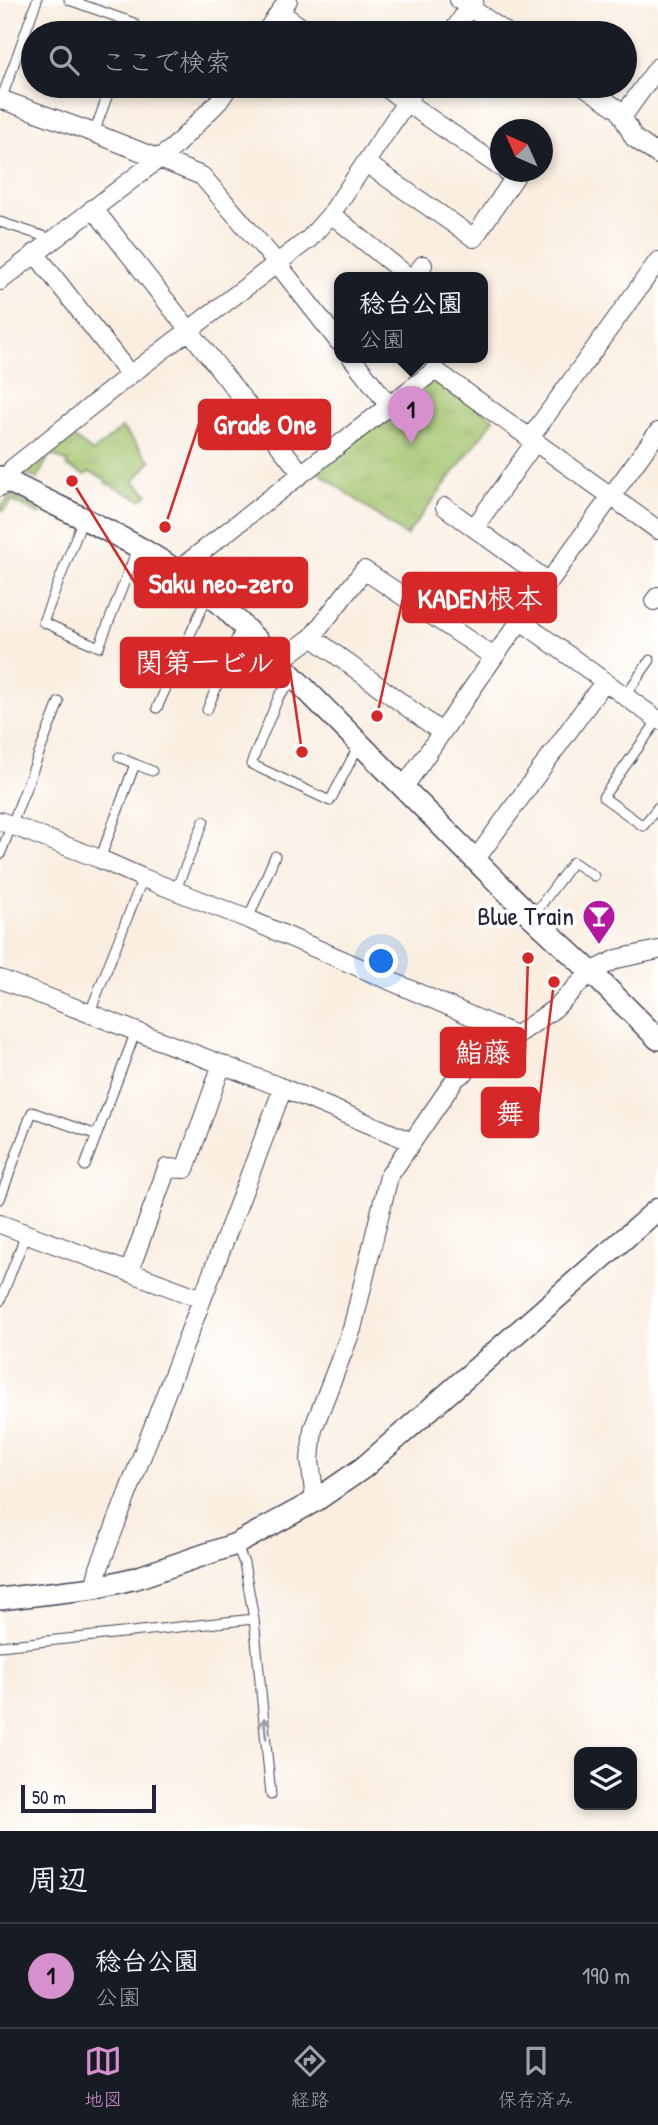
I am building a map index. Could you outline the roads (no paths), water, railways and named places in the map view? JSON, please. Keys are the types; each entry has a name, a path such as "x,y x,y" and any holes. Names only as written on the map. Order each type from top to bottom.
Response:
{"street":[{"path":"458,21 467,2 492,21"},
{"path":"273,21 284,6 298,21"},
{"path":"637,96 658,67"},
{"path":"0,281 174,147 220,98"},
{"path":"399,98 490,160"},
{"path":"409,98 331,214 309,239 130,375 13,468 2,481 139,545 209,593 658,1040"},
{"path":"602,98 619,110 635,138 658,155"},
{"path":"623,116 636,98"},
{"path":"1,99 94,132 202,176 277,263 334,336"},
{"path":"366,163 474,238 512,182"},
{"path":"93,208 301,473"},
{"path":"331,214 414,272"},
{"path":"35,253 130,375"},
{"path":"474,528 658,261"},
{"path":"356,363 390,405"},
{"path":"179,571 187,562 435,369 658,530"},
{"path":"404,787 494,657 658,432"},
{"path":"445,507 550,582"},
{"path":"280,661 312,637 363,570 494,657"},
{"path":"521,621 658,720"},
{"path":"312,637 441,732"},
{"path":"476,859 604,682"},
{"path":"6,824 176,889 515,1035"},
{"path":"315,1501 310,1460 313,1429 352,1329 389,1177 456,1078 554,1009 592,972 617,958 658,950"},
{"path":"0,979 283,1088 412,1142"},
{"path":"130,1272 167,1168 185,1169 222,1064"},
{"path":"94,1588 99,1568 283,1088"},
{"path":"0,1599 94,1588 136,1578 236,1544 315,1501 363,1468 658,1209"},
{"path":"0,1224 202,1299"}],"lane":[{"path":"29,21 37,0"},
{"path":"69,0 128,21"},
{"path":"1,99 21,44"},
{"path":"94,132 107,98"},
{"path":"0,222 52,239"},
{"path":"84,517 43,622 99,647 139,545"},
{"path":"157,708 209,593"},
{"path":"207,710 243,624"},
{"path":"624,696 650,660"},
{"path":"296,677 279,696 251,764 330,802 360,742"},
{"path":"0,855 6,824 59,702"},
{"path":"658,720 603,797 643,826 658,807"},
{"path":"119,757 152,771"},
{"path":"100,859 135,764"},
{"path":"176,889 204,821"},
{"path":"248,919 275,856"},
{"path":"532,917 573,862 594,876"},
{"path":"90,1012 142,878"},
{"path":"85,1166 136,1031"},
{"path":"0,1199 32,1112 97,1135"},
{"path":"0,1301 26,1234"},
{"path":"236,1544 244,1563 254,1619 271,1796"},
{"path":"0,1646 254,1619"}],"place":[{"name":"稔台公園","path":"411,444"},
{"name":"Saku neo-zero","path":"72,481"},
{"name":"Grade One","path":"165,527"},
{"name":"KADEN根本","path":"377,716"},
{"name":"関第一ビル","path":"302,752"},
{"name":"Blue Train","path":"599,946"},
{"name":"鮨藤","path":"528,958"},
{"name":"舞","path":"554,982"}]}
